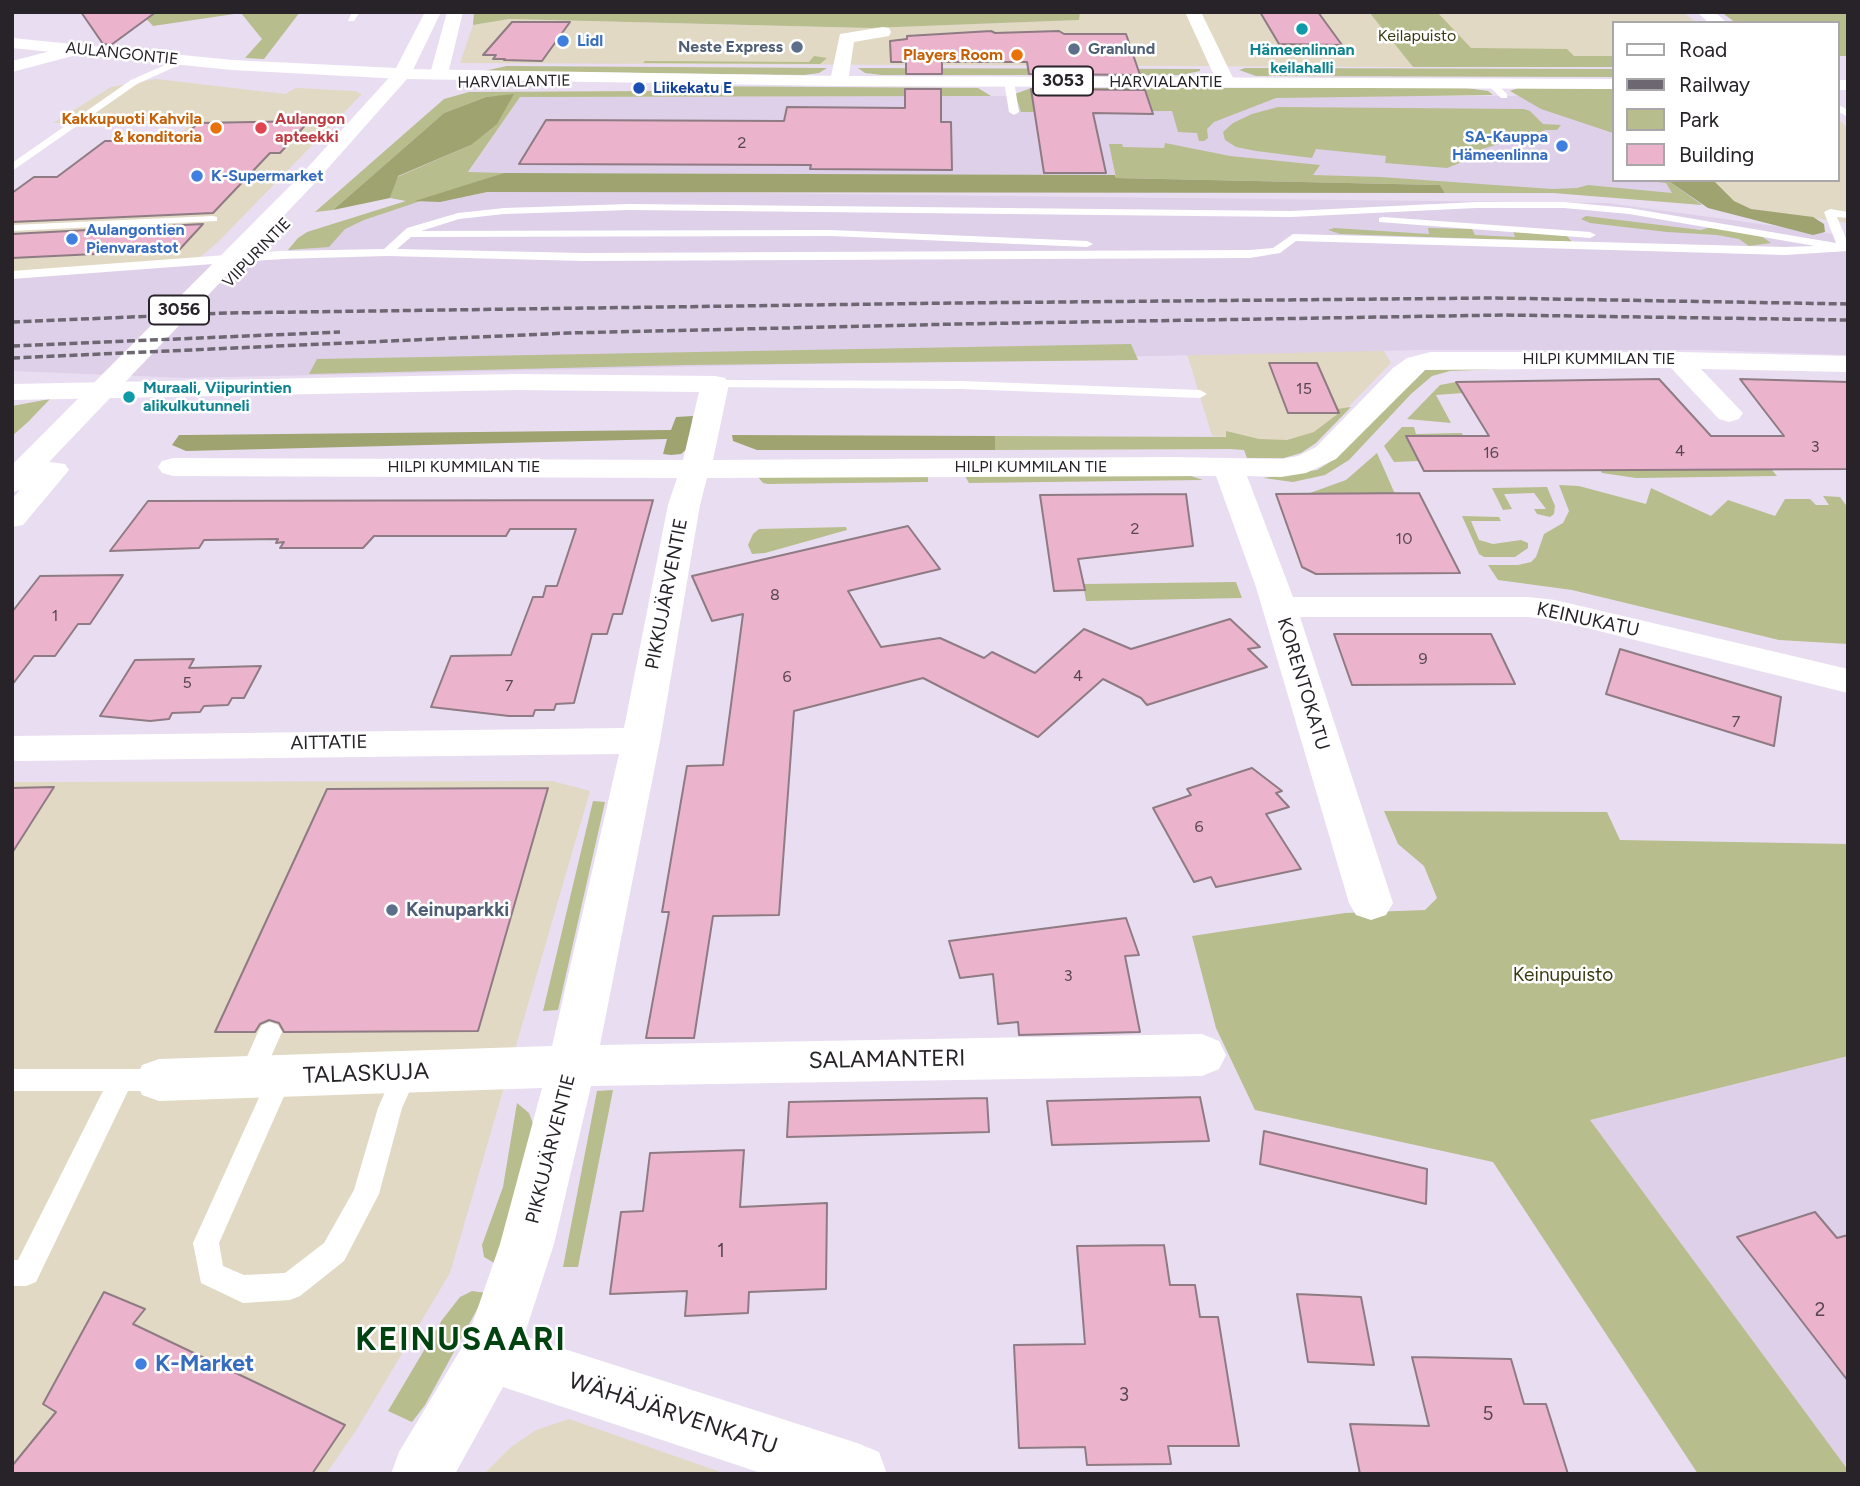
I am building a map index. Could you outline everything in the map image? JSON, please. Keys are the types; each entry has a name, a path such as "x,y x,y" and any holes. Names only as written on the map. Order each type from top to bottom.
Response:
{"street":[{"name":"VIIPURINTIE","path":"12,483 91,412 289,208 398,79 433,12"},
{"path":"430,84 455,12"},
{"path":"1193,12 1226,82"},
{"path":"839,81 846,38 883,32"},
{"name":"AULANGONTIE","path":"12,43 398,79"},
{"path":"12,67 78,49"},
{"name":"HARVIALANTIE","path":"398,79 430,84 634,79 1226,82 1498,90 1612,83"},
{"name":"VIIPURINTIE","path":"289,208 358,152"},
{"name":"HILPI KUMMILAN TIE","path":"173,467 1290,468 1319,458 1403,373 1416,364 1432,360 1678,360 1848,364"},
{"path":"1678,360 1729,412"},
{"path":"12,392 516,382 715,384"},
{"name":"PIKKUJÄRVENTIE","path":"421,1474 490,1354 527,1244 572,1066 641,741 684,505 715,384"},
{"name":"VIIPURINTIE","path":"12,518 91,412"},
{"name":"KORENTOKATU","path":"1228,467 1279,607 1371,902"},
{"name":"KEINUKATU","path":"1279,607 1528,607 1555,610 1817,676 1848,681"},
{"name":"AITTATIE","path":"17,748 641,741"},
{"name":"SALAMANTERI","path":"572,1066 1202,1055"},
{"name":"TALASKUJA","path":"140,1080 267,1062 407,1072 572,1066"},
{"name":"WÄHÄJÄRVENKATU","path":"490,1354 857,1474"}],"lane":[{"path":"12,168 134,82 183,60"},
{"path":"1009,81 1014,112"},
{"path":"1293,218 1476,205 1564,205 1619,210 1753,230 1846,248"},
{"path":"387,252 405,234 420,225 458,216 545,209 854,208 1373,220 1534,230 1703,250"},
{"path":"1846,248 1830,212 1848,215"},
{"path":"1293,218 1293,237"},
{"path":"12,228 213,219"},
{"path":"405,234 870,233 1111,245 1199,254"},
{"path":"12,275 280,255 387,252 584,257 1271,253 1293,237 1703,250 1786,251 1846,248"},
{"path":"1786,251 1848,261"},
{"path":"715,384 961,385 1200,394"},
{"path":"267,1062 206,1243 211,1274 243,1289 290,1286 334,1252 366,1194 390,1108 407,1072"},
{"path":"13,1082 140,1080"},
{"path":"12,1273 26,1273 140,1080"}],"shaded area":[{"path":"1080,12 1369,12 1413,67 460,63 473,25 509,19 870,28 1078,20"},
{"path":"1425,12 1683,12 1694,21 1612,21 1612,67 1472,67"},
{"path":"156,79 285,94 296,88 355,91 362,94 217,243 199,258 12,272 12,212 105,199 194,121 53,123 111,87"},
{"path":"1611,96 1612,182 1702,182 1727,206 1381,177 1250,175 1114,167 1115,175 504,173 495,190 1608,203 1848,236 1848,355 1703,350 1420,350 186,378 12,371 12,272 199,258 280,260 298,238 500,173 468,173 520,97"},
{"path":"1839,120 1848,128 1848,223 1727,206 1702,182 1839,182"},
{"path":"1379,343 1391,363 1315,441 1286,450 1212,436 1184,344"},
{"path":"552,781 590,791 450,1273 357,1429 326,1474 12,1474 12,782"},
{"path":"1848,1056 1848,1470 1590,1120"},
{"path":"569,1419 726,1474 484,1474 511,1447 536,1430"}],"green space":[{"path":"140,12 300,12 264,59 245,58 262,39 241,13 153,26"},
{"path":"474,12 1080,12 1079,20 870,28 509,19 473,25"},
{"name":"Keilapuisto","path":"1369,12 1437,12 1471,48 1567,49 1574,56 1612,56 1612,67 1413,67"},
{"path":"1721,12 1848,12 1848,56 1839,56 1839,21 1733,21"},
{"path":"814,56 827,58 820,64 643,63 809,62"},
{"path":"507,66 827,68 819,73 804,75 484,71"},
{"path":"858,68 1200,71 1181,75 882,75 865,73"},
{"path":"1612,69 1612,77 1256,76 1239,70"},
{"path":"673,86 978,88 991,96 520,97 468,172 504,173 364,220 345,229 329,247 288,250 307,232 406,201 390,198 397,177 471,145 513,95 486,97 444,113 333,210 315,212 444,99 469,92 657,91"},
{"path":"1031,88 1466,88 1488,91 1493,95 1276,98 1214,122 1207,129 1208,138 1199,141 1197,133 1178,132 1172,111 1021,112 1015,94"},
{"path":"1518,88 1612,89 1612,133 1541,109 1510,91"},
{"path":"514,94 497,124 471,145 398,176 390,198 333,210 444,113 486,97"},
{"path":"1278,107 1524,109 1530,111 1543,124 1561,125 1557,130 1546,130 1482,149 1467,160 1447,168 1385,163 1386,156 1316,149 1312,158 1256,151 1236,147 1225,140 1223,132 1233,123 1252,114"},
{"path":"1165,143 1230,156 1320,165 1313,175 1552,189 1588,185 1672,193 1666,183 1658,182 1670,182 1702,205 1553,193 1445,193 1440,185 1116,178 1109,144 1164,148"},
{"path":"504,173 1115,175 1116,178 1440,185 1445,193 487,192 440,202 415,201"},
{"path":"1670,182 1715,182 1734,201 1751,209 1813,217 1824,224 1825,232 1813,235 1708,208"},
{"path":"1586,216 1701,230 1711,227 1761,236 1771,243 1749,246 1739,239 1717,235 1590,223 1581,219"},
{"path":"1334,228 1429,234 1428,228 1472,229 1475,235 1515,237 1513,231 1567,236 1572,242 1340,234 1328,230"},
{"path":"1131,344 1138,360 686,365 309,374 317,359"},
{"path":"1441,366 1500,369 1450,371 1432,376 1411,394 1349,460 1325,475 1293,482 1263,478 1317,470 1330,462 1425,370"},
{"path":"1456,382 1463,393 1436,395 1451,423 1407,419 1440,385"},
{"path":"50,399 28,422 12,436 12,406"},
{"path":"1351,407 1316,443 1301,453 1284,458 1247,458 1244,450 1230,449 995,450 995,436 1226,437 1226,431 1259,439 1287,440 1314,432 1339,413 1337,409"},
{"path":"693,416 688,448 681,454 671,455 663,454 667,439 186,451 172,445 179,435 671,430 676,417"},
{"path":"1402,427 1414,427 1416,434 1462,433 1463,436 1419,461 1394,462 1384,446"},
{"path":"732,435 995,436 995,450 757,450 733,441"},
{"path":"1377,453 1395,494 1310,493 1346,480"},
{"path":"1596,461 1628,466 1631,470 1760,470 1767,464 1777,476 1636,478 1602,473"},
{"path":"1188,475 1203,480 969,483 965,476"},
{"path":"928,476 928,482 768,484 758,477"},
{"path":"1559,485 1579,486 1646,504 1651,488 1711,516 1728,500 1775,516 1785,499 1810,499 1816,505 1829,505 1823,496 1840,497 1848,508 1848,644 1779,640 1572,590 1498,580 1488,565 1531,562 1536,557 1544,534 1563,523 1569,511"},
{"path":"1547,487 1555,506 1554,514 1550,517 1537,514 1534,509 1546,509 1534,493 1504,494 1512,509 1503,510 1492,488"},
{"path":"1462,516 1499,517 1501,521 1471,521 1479,540 1493,544 1521,540 1528,543 1528,548 1515,557 1484,557 1479,554"},
{"path":"846,527 847,530 765,553 752,554 748,545 753,534 759,529"},
{"path":"1236,582 1242,598 1086,601 1083,584"},
{"path":"593,801 605,802 558,1010 543,1011"},
{"name":"Keinupuisto","path":"1384,811 1607,812 1620,840 1848,844 1848,1056 1590,1120 1848,1470 1848,1474 1698,1474 1493,1162 1255,1110 1216,1028 1192,936 1345,913 1425,910 1437,898 1424,866 1398,844"},
{"path":"613,1090 578,1267 563,1267 597,1091"},
{"path":"517,1103 529,1113 534,1126 496,1264 484,1257 482,1245 503,1187"},
{"path":"472,1291 486,1293 425,1405 412,1422 388,1411 442,1320 460,1297"}],"building":[{"path":"81,12 156,12 111,45 103,44"},
{"name":"Hämeenlinnan keilahalli","path":"1260,12 1318,12 1342,45 1279,44"},
{"path":"512,22 570,22 542,61 493,59 496,55 483,55"},
{"path":"991,31 1126,34 1140,75 1029,74 1027,62 942,62 942,74 906,74 906,62 891,62 890,41 907,39 907,36"},
{"path":"905,89 941,89 941,122 951,122 952,170 810,169 811,165 519,164 546,120 784,121 787,107 905,108"},
{"path":"1031,89 1145,90 1153,114 1093,113 1106,173 1044,173"},
{"path":"309,121 280,153 270,153 213,213 12,222 12,193 34,177 57,177 105,141 180,141 198,123"},
{"path":"203,224 179,250 12,258 12,234"},
{"path":"1269,363 1317,363 1339,413 1288,413"},
{"path":"1659,379 1711,436 1784,436 1740,379 1848,382 1848,469 1424,471 1406,436 1489,436 1456,382"},
{"path":"1419,493 1460,573 1316,574 1302,567 1276,494"},
{"path":"1186,494 1193,546 1078,559 1085,590 1054,591 1040,495"},
{"path":"653,500 622,614 613,614 607,634 592,634 574,703 556,704 554,710 535,710 533,716 509,716 431,707 451,656 511,655 533,597 543,597 546,586 557,586 576,529 510,529 506,536 374,536 363,548 280,548 284,542 276,543 278,539 204,540 199,548 110,551 148,501"},
{"path":"908,526 940,569 848,591 881,647 940,638 984,658 992,652 1035,673 1084,629 1131,649 1230,619 1260,647 1248,649 1267,667 1147,705 1141,698 1103,679 1038,737 923,678 794,711 779,915 713,916 694,1038 646,1038 669,912 662,912 687,766 723,765 743,614 712,621 692,576"},
{"path":"123,575 90,624 78,624 55,656 34,656 12,685 12,612 40,576"},
{"path":"1334,634 1491,634 1515,684 1352,685"},
{"path":"1620,649 1781,697 1774,746 1606,694"},
{"path":"194,659 189,668 261,666 244,698 232,698 228,705 204,706 200,712 172,713 169,719 150,721 100,716 135,660"},
{"path":"1252,768 1282,791 1276,793 1289,807 1266,814 1301,869 1216,887 1211,877 1194,882 1153,808 1191,795 1187,789"},
{"path":"54,787 12,853 12,788"},
{"name":"Keinuparkki","path":"548,788 478,1031 284,1032 279,1023 269,1020 260,1024 255,1032 215,1032 327,789"},
{"path":"1126,918 1139,955 1125,956 1140,1032 1019,1035 1018,1022 998,1024 993,974 960,978 949,941"},
{"path":"1200,1097 1209,1141 1052,1145 1047,1101"},
{"path":"987,1098 989,1132 787,1137 789,1102"},
{"path":"1264,1131 1427,1169 1426,1204 1260,1164"},
{"path":"744,1150 740,1207 827,1203 826,1289 749,1292 748,1313 685,1316 687,1291 610,1294 621,1212 643,1211 650,1153"},
{"path":"1815,1212 1837,1238 1848,1235 1848,1381 1737,1237"},
{"path":"1164,1245 1170,1285 1195,1285 1200,1317 1218,1317 1239,1446 1168,1446 1171,1464 1087,1465 1085,1447 1019,1448 1014,1345 1085,1344 1077,1246"},
{"name":"K-Market","path":"104,1292 145,1309 133,1324 345,1425 312,1474 12,1474 12,1466 56,1412 43,1404"},
{"path":"1297,1294 1361,1297 1374,1365 1308,1362"},
{"path":"1412,1357 1511,1359 1524,1404 1546,1404 1568,1474 1360,1474 1350,1424 1429,1426"}],"railway":[{"path":"12,322 227,313 954,303 1493,298 1848,304"},
{"path":"12,358 568,333 958,324 1505,315 1848,320"},
{"path":"12,346 340,332"}],"place":[{"name":"Hämeenlinnan keilahalli","path":"1302,29"},
{"name":"Lidl","path":"563,41"},
{"name":"Neste Express","path":"797,47"},
{"name":"Granlund","path":"1074,49"},
{"name":"Players Room","path":"1017,55"},
{"name":"Liikekatu E","path":"639,88"},
{"name":"Kakkupuoti Kahvila & konditoria","path":"216,128"},
{"name":"Aulangon apteekki","path":"261,128"},
{"name":"SA-Kauppa Hämeenlinna","path":"1562,146"},
{"name":"K-Supermarket","path":"197,176"},
{"name":"Aulangontien Pienvarastot","path":"72,239"},
{"name":"Muraali, Viipurintien alikulkutunneli","path":"129,397"},
{"name":"Keinuparkki","path":"392,910"},
{"name":"K-Market","path":"141,1364"}],"district":[{"name":"KEINUSAARI","path":"461,1341"}]}
